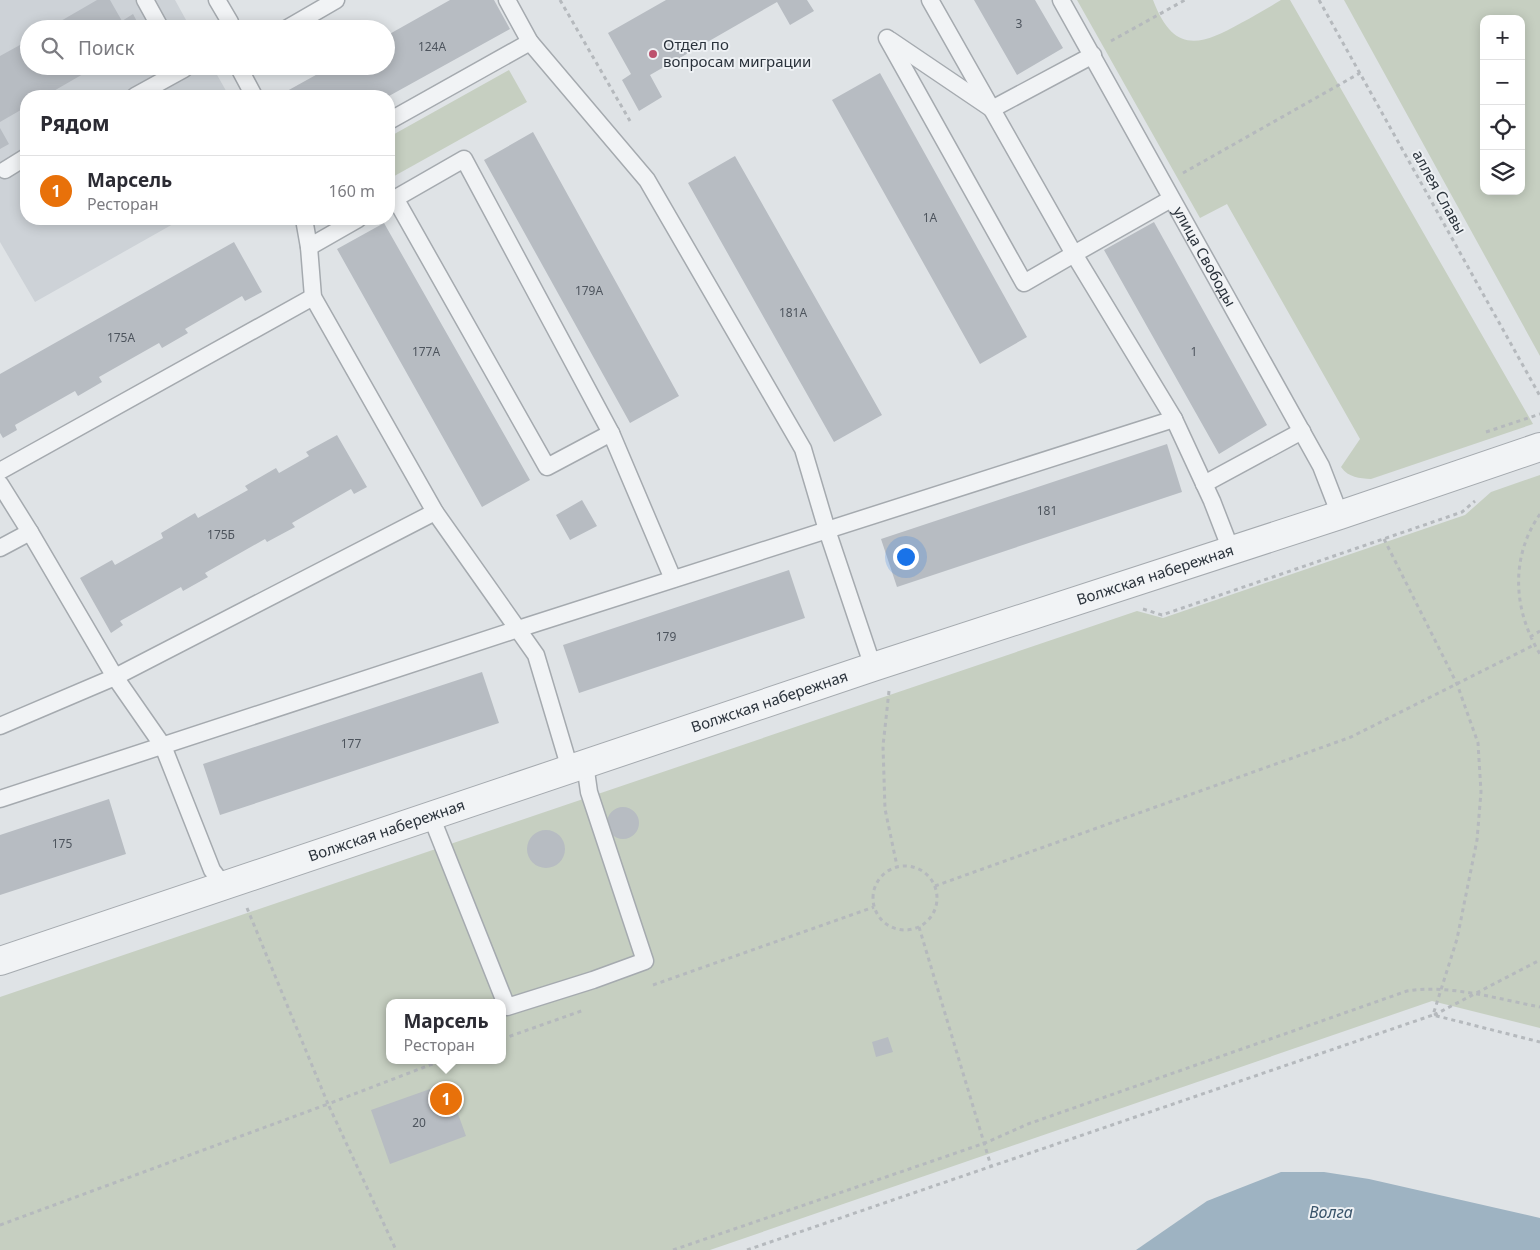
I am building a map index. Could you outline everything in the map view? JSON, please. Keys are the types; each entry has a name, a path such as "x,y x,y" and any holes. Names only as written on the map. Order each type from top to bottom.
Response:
{"street":[{"name":"Волжская набережная","path":"0,961 873,666 1340,515 1540,447"}],"lane":[{"path":"145,0 157,20"},
{"path":"217,0 229,20"},
{"path":"302,20 336,0"},
{"path":"507,0 530,42 647,180 803,449 827,530 873,666"},
{"path":"930,0 1074,254 1174,419 1204,484 1231,550"},
{"name":"улица Свободы","path":"1061,0 1321,466 1340,515"},
{"path":"992,110 887,38 1024,284 1074,254 1167,192"},
{"path":"395,118 530,42"},
{"path":"992,110 1092,54"},
{"path":"146,90 173,75"},
{"path":"243,75 251,90"},
{"path":"395,198 464,159 611,433 673,580"},
{"path":"5,170 20,161"},
{"path":"395,205 547,467 611,433"},
{"path":"305,225 313,297 435,512 536,655 577,766 589,792 644,962 507,1008 506,1005"},
{"path":"308,247 347,225"},
{"path":"0,471 313,297"},
{"path":"0,799 518,628 1174,419"},
{"path":"1204,484 1302,431"},
{"path":"0,484 115,677 163,746 212,870 224,886"},
{"path":"0,726 115,677 435,512"},
{"path":"0,548 30,532"},
{"path":"431,816 503,999"}],"path":[{"path":"560,0 634,128"},
{"path":"1092,54 1185,0"},
{"name":"аллея Славы","path":"1319,0 1540,396"},
{"path":"1167,192 1360,73"},
{"path":"1540,514 1532,526 1524,545 1518,576 1521,612 1530,637 1540,654"},
{"path":"1384,538 1457,684 1478,742 1481,792 1477,840 1457,939 1433,1016"},
{"path":"1530,637 1540,631"},
{"path":"935,886 1351,737 1534,645"},
{"path":"890,690 883,746 885,809 897,866"},
{"path":"909,865 919,868 928,875 935,886 938,903 934,913 928,921 919,927 909,930 899,930 890,927 881,920 872,900 878,878 897,866 909,865"},
{"path":"246,906 328,1104 396,1250"},
{"path":"651,986 874,906"},
{"path":"919,927 991,1166"},
{"path":"747,1250 1433,1016 1540,960"},
{"path":"673,1250 985,1143 1028,1124 1407,991 1422,988 1441,990 1474,994 1540,1007"},
{"path":"506,1037 585,1009"},
{"path":"1433,1016 1540,1042"},
{"path":"0,1225 433,1064"}],"shaded area":[{"path":"0,0 175,0 186,20 20,20 20,75 217,75 226,90 20,90 20,225 171,225 35,302 0,242"}],"green space":[{"path":"1077,0 1153,0 1169,29 1179,37 1189,40 1200,40 1226,31 1281,0 1290,0 1533,424 1371,479 1355,477 1344,471 1341,467 1360,439 1227,204 1200,218"},
{"path":"1344,0 1540,0 1540,356"},
{"path":"509,70 527,102 395,176 395,134"},
{"path":"1540,475 1540,1028 1432,1001 710,1250 0,1250 0,997 1137,611 1163,618 1465,515 1491,492"}],"water":[{"name":"Волга","path":"1281,1172 1324,1172 1369,1179 1540,1218 1540,1250 1136,1250 1207,1201"}],"building":[{"path":"97,0 110,0 121,20 63,20"},
{"path":"450,0 494,0 510,29 395,93 395,90 289,90 316,75 395,75 395,31"},
{"name":"Отдел по вопросам миграции","path":"666,0 807,0 814,11 790,25 777,2 650,75 662,97 639,111 622,80 631,74 608,33"},
{"path":"974,0 1035,0 1063,48 1017,75"},
{"path":"133,14 136,20 124,20"},
{"path":"20,45 20,75 81,75 55,90 20,90 20,110 0,122 0,56"},
{"path":"880,73 1027,337 980,364 832,100"},
{"path":"0,128 9,144 0,149"},
{"path":"533,132 679,396 630,423 484,160"},
{"path":"735,156 882,415 834,442 688,183"},
{"path":"1154,222 1267,425 1219,454 1104,250"},
{"path":"380,225 385,225 530,480 482,507 337,249"},
{"path":"234,242 262,292 245,301 242,296 185,329 188,333 162,348 159,343 99,377 102,382 78,396 75,391 15,425 17,430 3,438 0,433 0,374"},
{"path":"337,435 367,487 354,494 351,489 292,523 295,527 267,542 265,539 205,573 208,577 183,591 181,587 120,621 123,625 111,633 80,578 112,560 115,565 163,538 161,533 195,513 198,518 248,490 245,486 276,468 279,473 309,456 306,452"},
{"path":"1167,444 1182,492 897,587 881,539"},
{"path":"582,500 597,526 570,540 556,515"},
{"path":"789,570 805,618 579,693 563,645"},
{"path":"482,672 499,723 220,815 203,764"},
{"path":"109,799 126,854 0,895 0,835"},
{"path":"623,807 629,808 634,812 638,817 638,829 634,834 629,838 623,839 617,838 612,834 608,829 607,823 608,817 612,812 617,808"},
{"path":"546,830 560,835 565,849 560,863 546,868 532,863 527,849 532,835"},
{"path":"888,1037 893,1052 876,1057 872,1042"},
{"path":"447,1083 466,1136 390,1164 371,1110"}],"place":[{"name":"Отдел по вопросам миграции","path":"653,54"},
{"name":"Марсель","path":"446,1099"}]}
